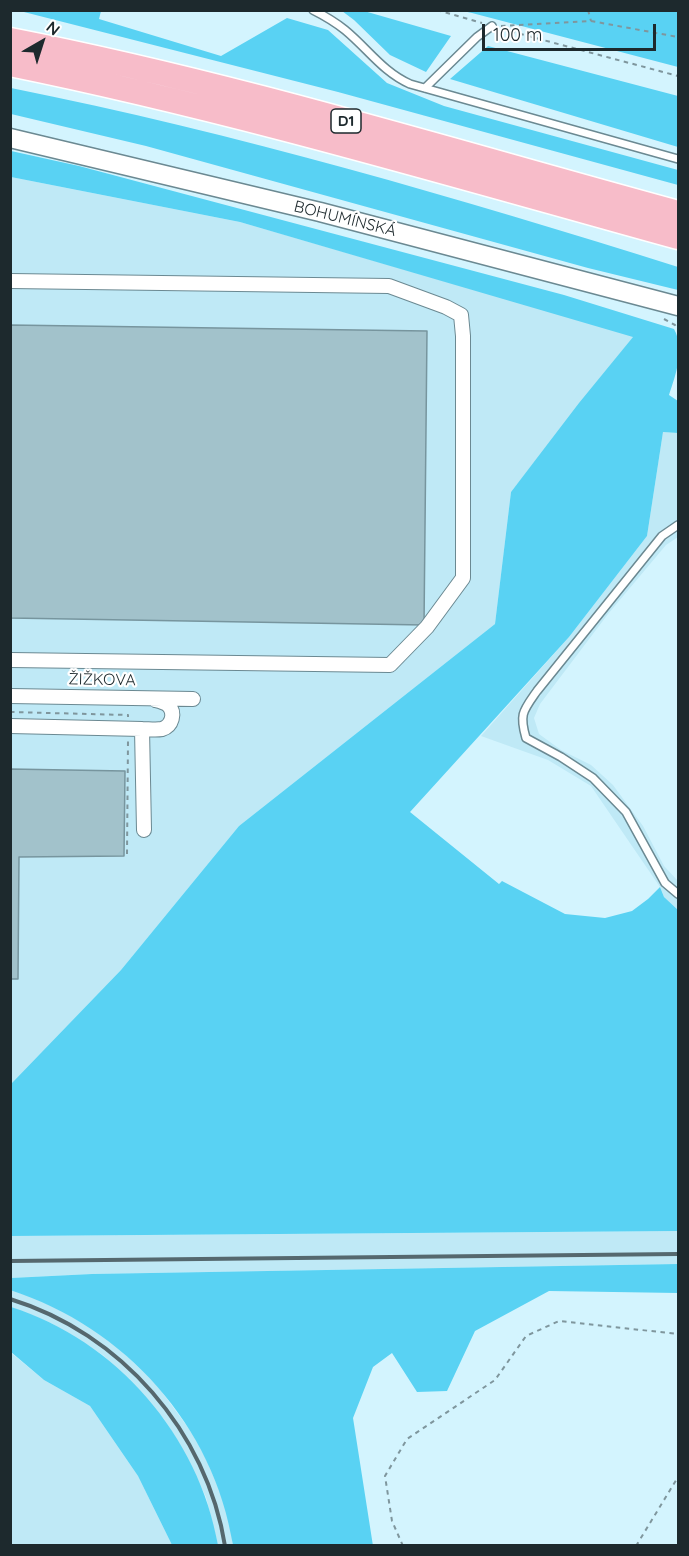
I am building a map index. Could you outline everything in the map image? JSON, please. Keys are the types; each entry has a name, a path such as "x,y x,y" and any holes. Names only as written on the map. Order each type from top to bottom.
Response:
{"highway":[{"name":"D1","path":"10,40 189,80 678,213"},
{"name":"D1","path":"10,64 183,103 339,143 678,237"}],"main road":[{"name":"BOHUMÍNSKÁ","path":"10,138 320,212 678,306"}],"street":[{"path":"10,282 389,286 446,307 461,315 463,336 463,578 427,627 390,664 10,660"},
{"name":"ŽIŽKOVA","path":"10,696 193,699"},
{"path":"10,726 135,729 165,727 171,721 173,714 167,704 140,697"},
{"path":"135,729 144,830"}],"lane":[{"path":"313,10 347,32 386,71 398,79 678,159"},
{"path":"425,88 477,37 492,26"},
{"path":"678,525 662,536 537,691 525,708 521,721 526,738 593,778 626,812 665,883 678,894"}],"path":[{"path":"437,10 678,76"},
{"path":"588,10 591,21"},
{"path":"492,26 591,21 678,38"},
{"path":"666,320 678,330"},
{"path":"127,854 135,729"},
{"path":"403,1545 392,1521 385,1476 407,1439 495,1380 526,1336 559,1321 678,1334"},
{"path":"636,1545 678,1477"}],"shaded area":[{"path":"20,11 101,11 99,19 221,56 287,18 328,30 387,83 444,106 678,170 678,185 338,92"},
{"path":"342,11 364,11 451,36 426,72 390,55"},
{"path":"463,11 678,11 678,67 472,13"},
{"path":"488,46 678,96 678,147 450,79"},
{"path":"11,88 263,146 513,216 678,267 678,290 588,268 146,146 11,114"},
{"path":"11,151 79,166 564,295 674,329 679,353 677,370 669,395 678,401 678,433 663,432 647,536 569,637 410,812 499,884 502,881 565,914 605,918 632,911 660,887 664,897 678,910 678,1231 11,1236 11,1084 121,970 239,826 495,624 511,492 633,337 240,222 11,177"},
{"path":"11,177 240,222 634,336 511,492 495,624 239,826 121,970 11,1084"},
{"path":"663,432 678,433 678,537 666,545 608,614 540,704 534,718 539,734 561,750 591,765 613,785 643,826 664,866 678,881 678,910 664,897 660,887 591,786 548,760 481,736 569,637 647,536"},
{"path":"678,1231 678,1264 92,1274 11,1278 11,1236"},
{"path":"678,1264 678,1293 549,1291 475,1331 447,1391 417,1392 392,1353 373,1367 353,1418 373,1546 233,1545 223,1501 206,1460 184,1422 158,1387 126,1356 91,1329 52,1307 10,1290 11,1278 92,1274"},
{"path":"10,1290 32,1297 85,1324 113,1343 156,1384 192,1433 208,1463 230,1524 233,1545 218,1545 206,1497 178,1441 164,1419 103,1355 51,1323 11,1307"},
{"path":"11,1307 49,1322 85,1343 118,1368 147,1398 172,1430 192,1466 208,1505 218,1545 172,1545 138,1476 90,1406 44,1380 11,1352"},
{"path":"10,1352 44,1380 90,1406 138,1476 172,1545 11,1545"}],"building":[{"path":"10,325 427,331 424,625 10,618"},
{"path":"10,769 125,771 124,856 19,857 18,979 10,979"}],"railway":[{"path":"10,1261 678,1254"},
{"path":"10,1299 50,1315 88,1336 122,1362 152,1392 178,1427 199,1464 215,1504 225,1546"}]}
